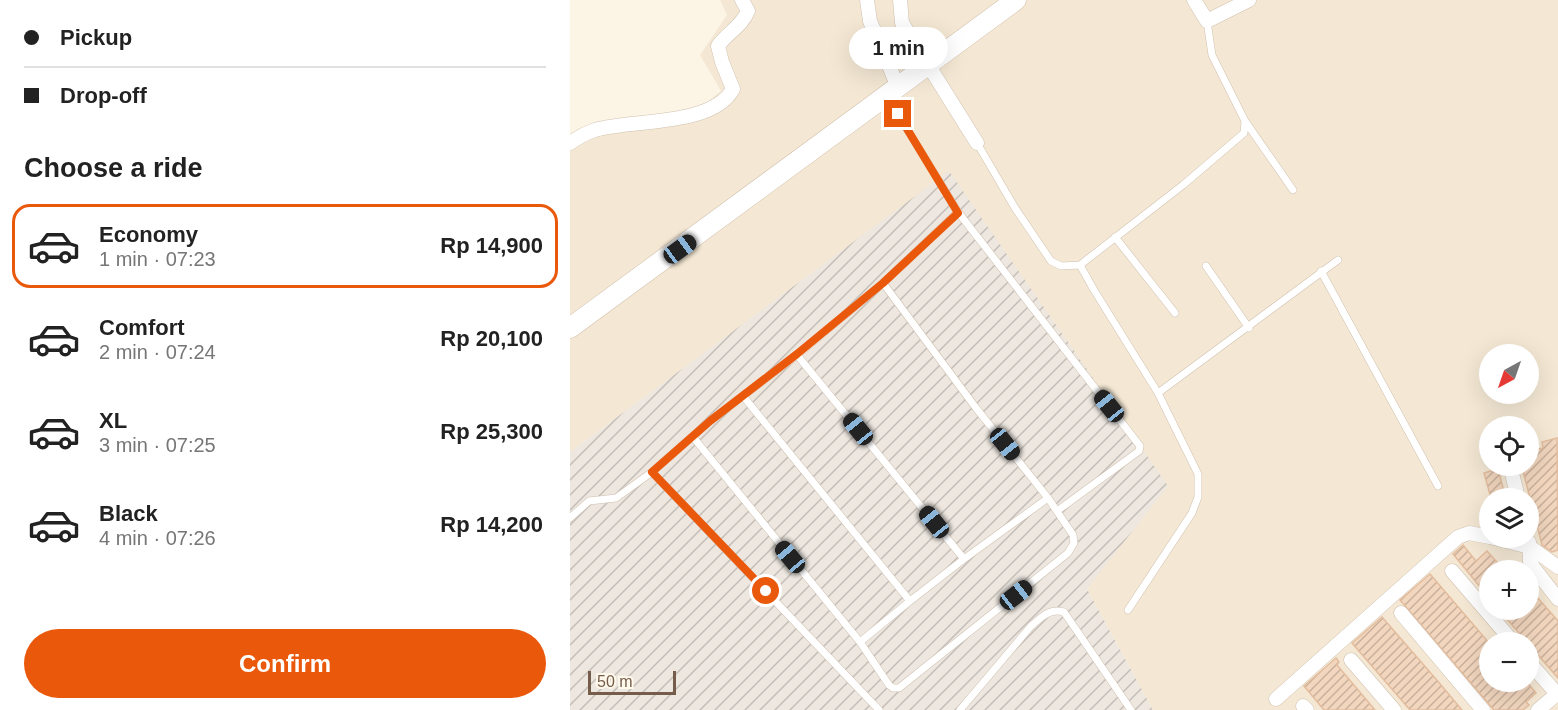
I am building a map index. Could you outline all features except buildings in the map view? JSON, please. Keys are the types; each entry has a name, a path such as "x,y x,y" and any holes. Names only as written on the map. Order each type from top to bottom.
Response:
{"street":[{"path":"570,143 595,130 675,120 701,112 723,101 734,89 722,62 718,45 741,24 747,15 748,11 742,0"},
{"path":"867,0 870,21 908,80 977,144"},
{"path":"900,0 908,80"},
{"path":"570,328 1016,0"},
{"path":"1194,0 1207,21 1249,0"},
{"path":"1276,699 1458,537 1469,533 1479,535"},
{"path":"1529,548 1530,561 1533,567 1558,599"},
{"path":"1536,548 1558,567"},
{"path":"1452,571 1504,632"},
{"path":"1401,613 1483,710"},
{"path":"1351,660 1394,710"},
{"path":"1538,710 1558,694 1539,673"}],"lane":[{"path":"1207,21 1212,55 1245,121 1293,190"},
{"path":"908,80 958,213 1140,446 1139,451 1057,511"},
{"path":"977,144 1015,208 1051,261 1061,266 1080,265 1239,139 1245,129 1245,121"},
{"path":"570,518 589,501 616,498 652,472 883,283 958,213"},
{"path":"1115,237 1175,313"},
{"path":"1158,393 1249,328 1338,260"},
{"path":"1080,265 1158,393 1198,474 1198,497 1192,513 1128,610"},
{"path":"1206,266 1249,328"},
{"path":"1321,271 1438,486"},
{"path":"693,437 860,642 893,688 899,688 1072,549 1073,536 1048,498 970,400 883,283"},
{"path":"797,354 964,559"},
{"path":"743,396 910,601"},
{"path":"652,472 879,710"},
{"path":"860,642 964,559 1048,498"},
{"path":"960,710 1031,626 1053,610 1064,612 1131,710"}],"shaded area":[{"path":"720,0 1558,0 1558,710 1153,710 1087,589 949,172 570,452 570,140 579,133 681,123 721,91 700,55 727,15"},
{"path":"949,171 1168,486 1087,589 1153,710 570,710 570,452"}],"route":[{"path":"766,591 652,472 710,421 797,354 883,283 958,213 898,114"}]}
